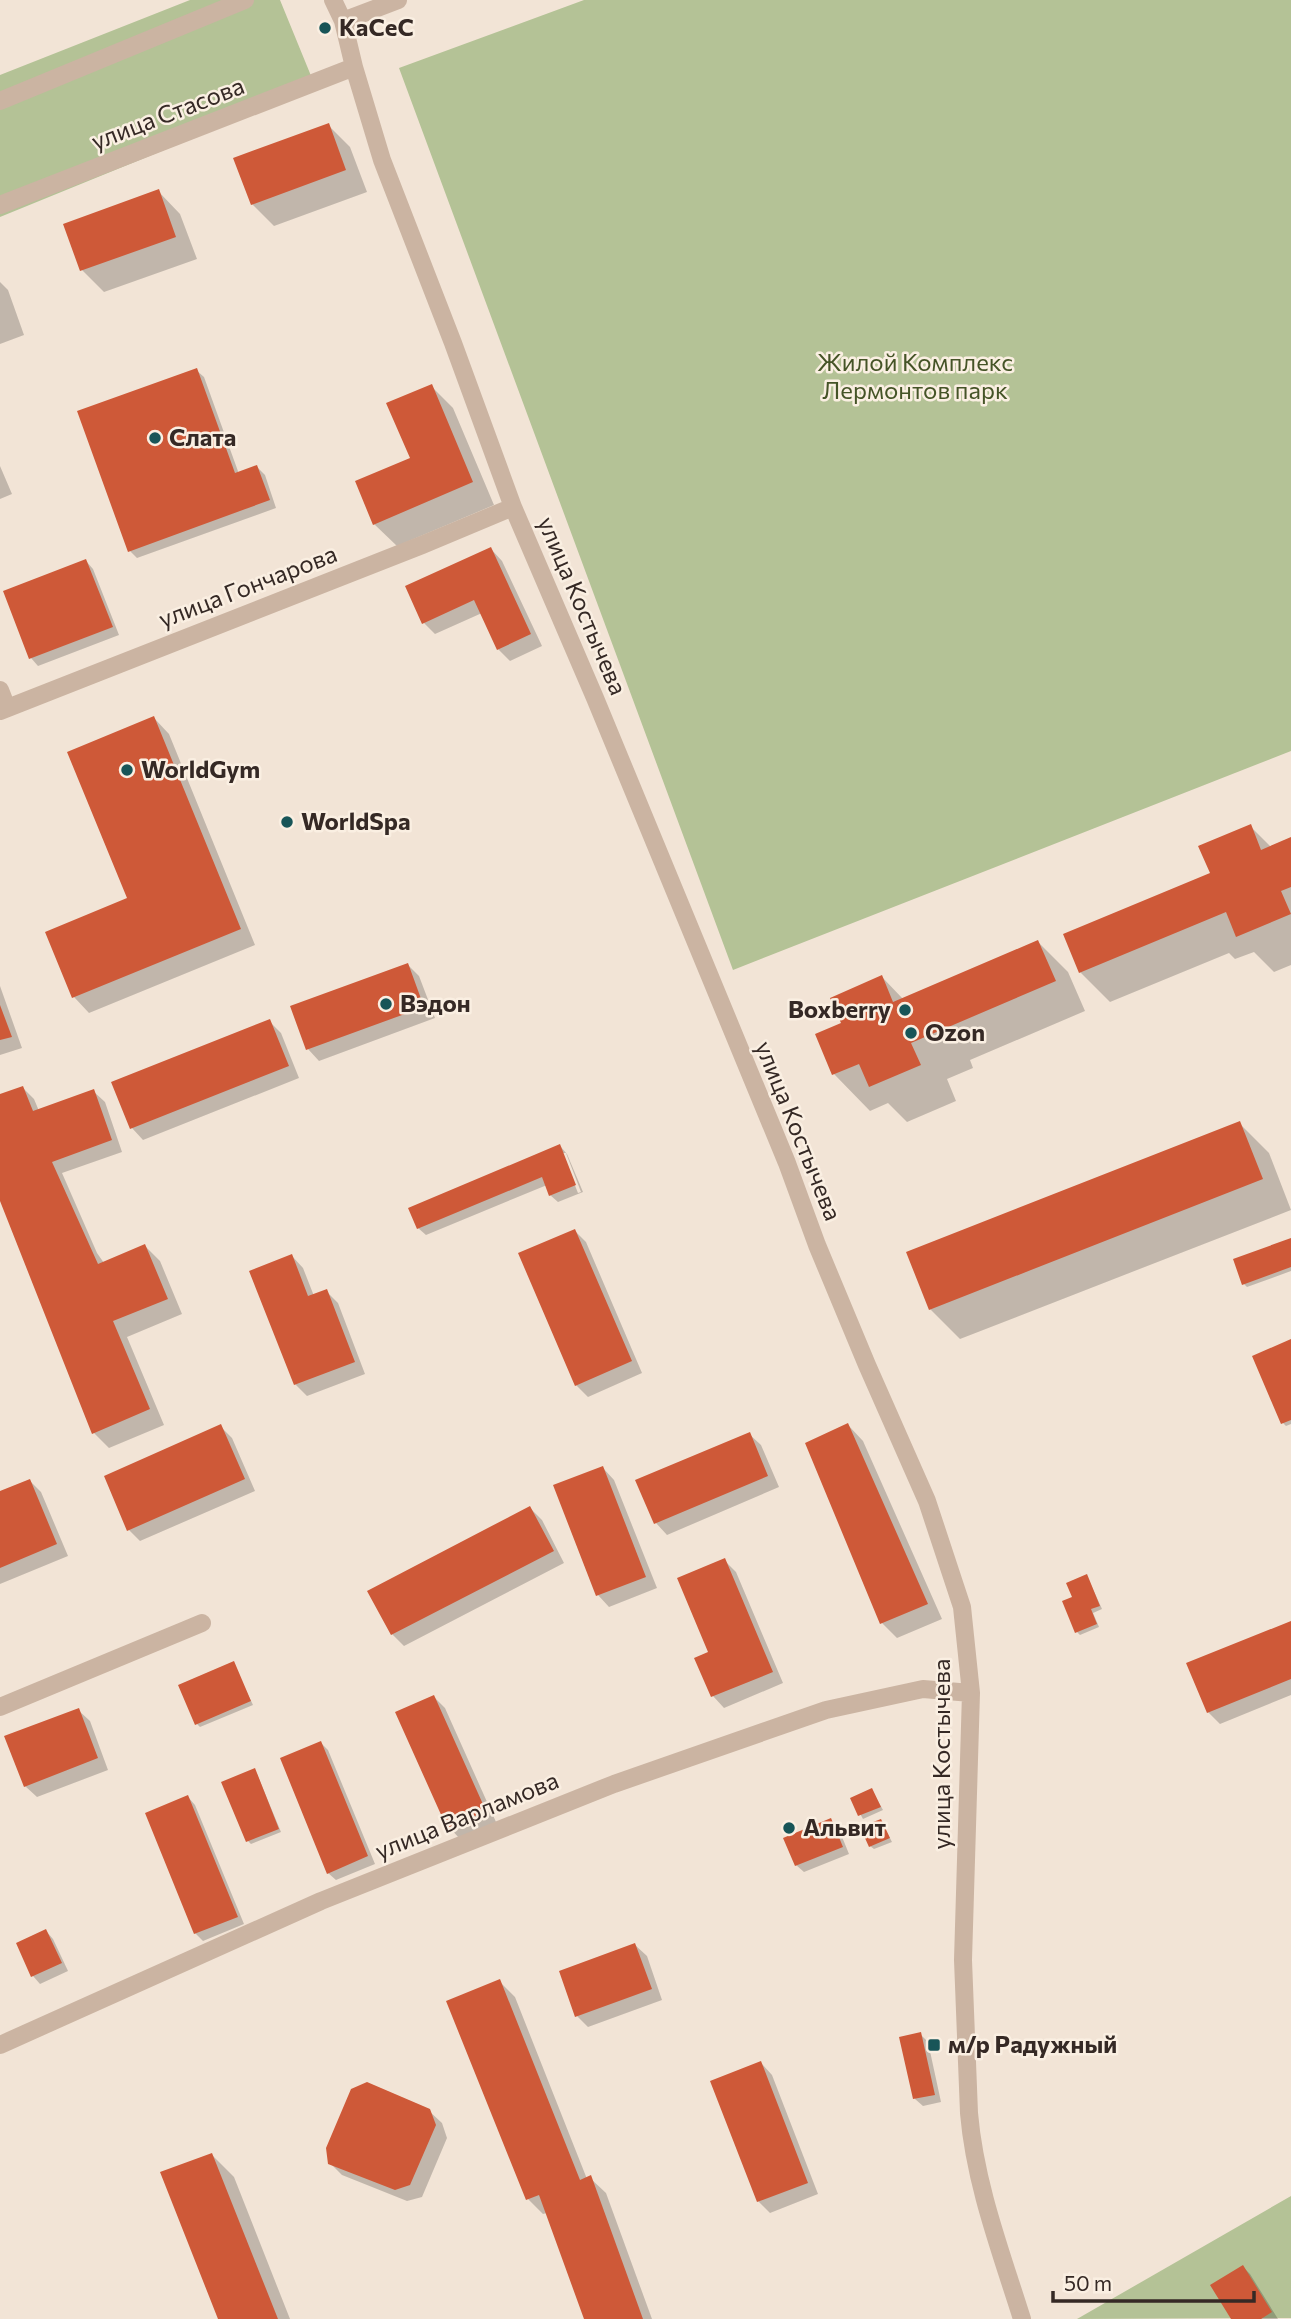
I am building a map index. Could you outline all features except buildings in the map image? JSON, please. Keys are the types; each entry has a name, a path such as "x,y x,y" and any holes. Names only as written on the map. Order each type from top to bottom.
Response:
{"street":[{"path":"0,101 245,0"},
{"name":"улица Костычева","path":"333,0 342,21 382,160 513,507 606,724 787,1163 847,1317 933,1518 962,1607 971,1693 963,1959 967,2092 971,2136 982,2185 1022,2319"},
{"path":"342,21 398,0"},
{"name":"улица Стасова","path":"0,205 354,67"},
{"name":"улица Гончарова","path":"3,710 513,507"},
{"path":"0,690 3,710"},
{"path":"0,1707 202,1623"},
{"name":"улица Варламова","path":"0,2045 321,1901 614,1784 826,1710 923,1689 971,1693"}],"green space":[{"path":"190,0 280,0 316,88 0,217 0,75"},
{"name":"Жилой Комплекс Лермонтов парк","path":"584,0 1291,0 1291,751 733,970 399,68"},
{"path":"1291,2196 1291,2318 1077,2319"}],"place":[{"name":"KaCeC","path":"325,28"},
{"name":"Слата","path":"155,438"},
{"name":"WorldGym","path":"127,770"},
{"name":"WorldSpa","path":"287,822"},
{"name":"Вэдон","path":"386,1004"},
{"name":"Boxberry","path":"905,1010"},
{"name":"Ozon","path":"911,1033"},
{"name":"Альвит","path":"789,1828"},
{"name":"м/р Радужный","path":"934,2045"}]}
